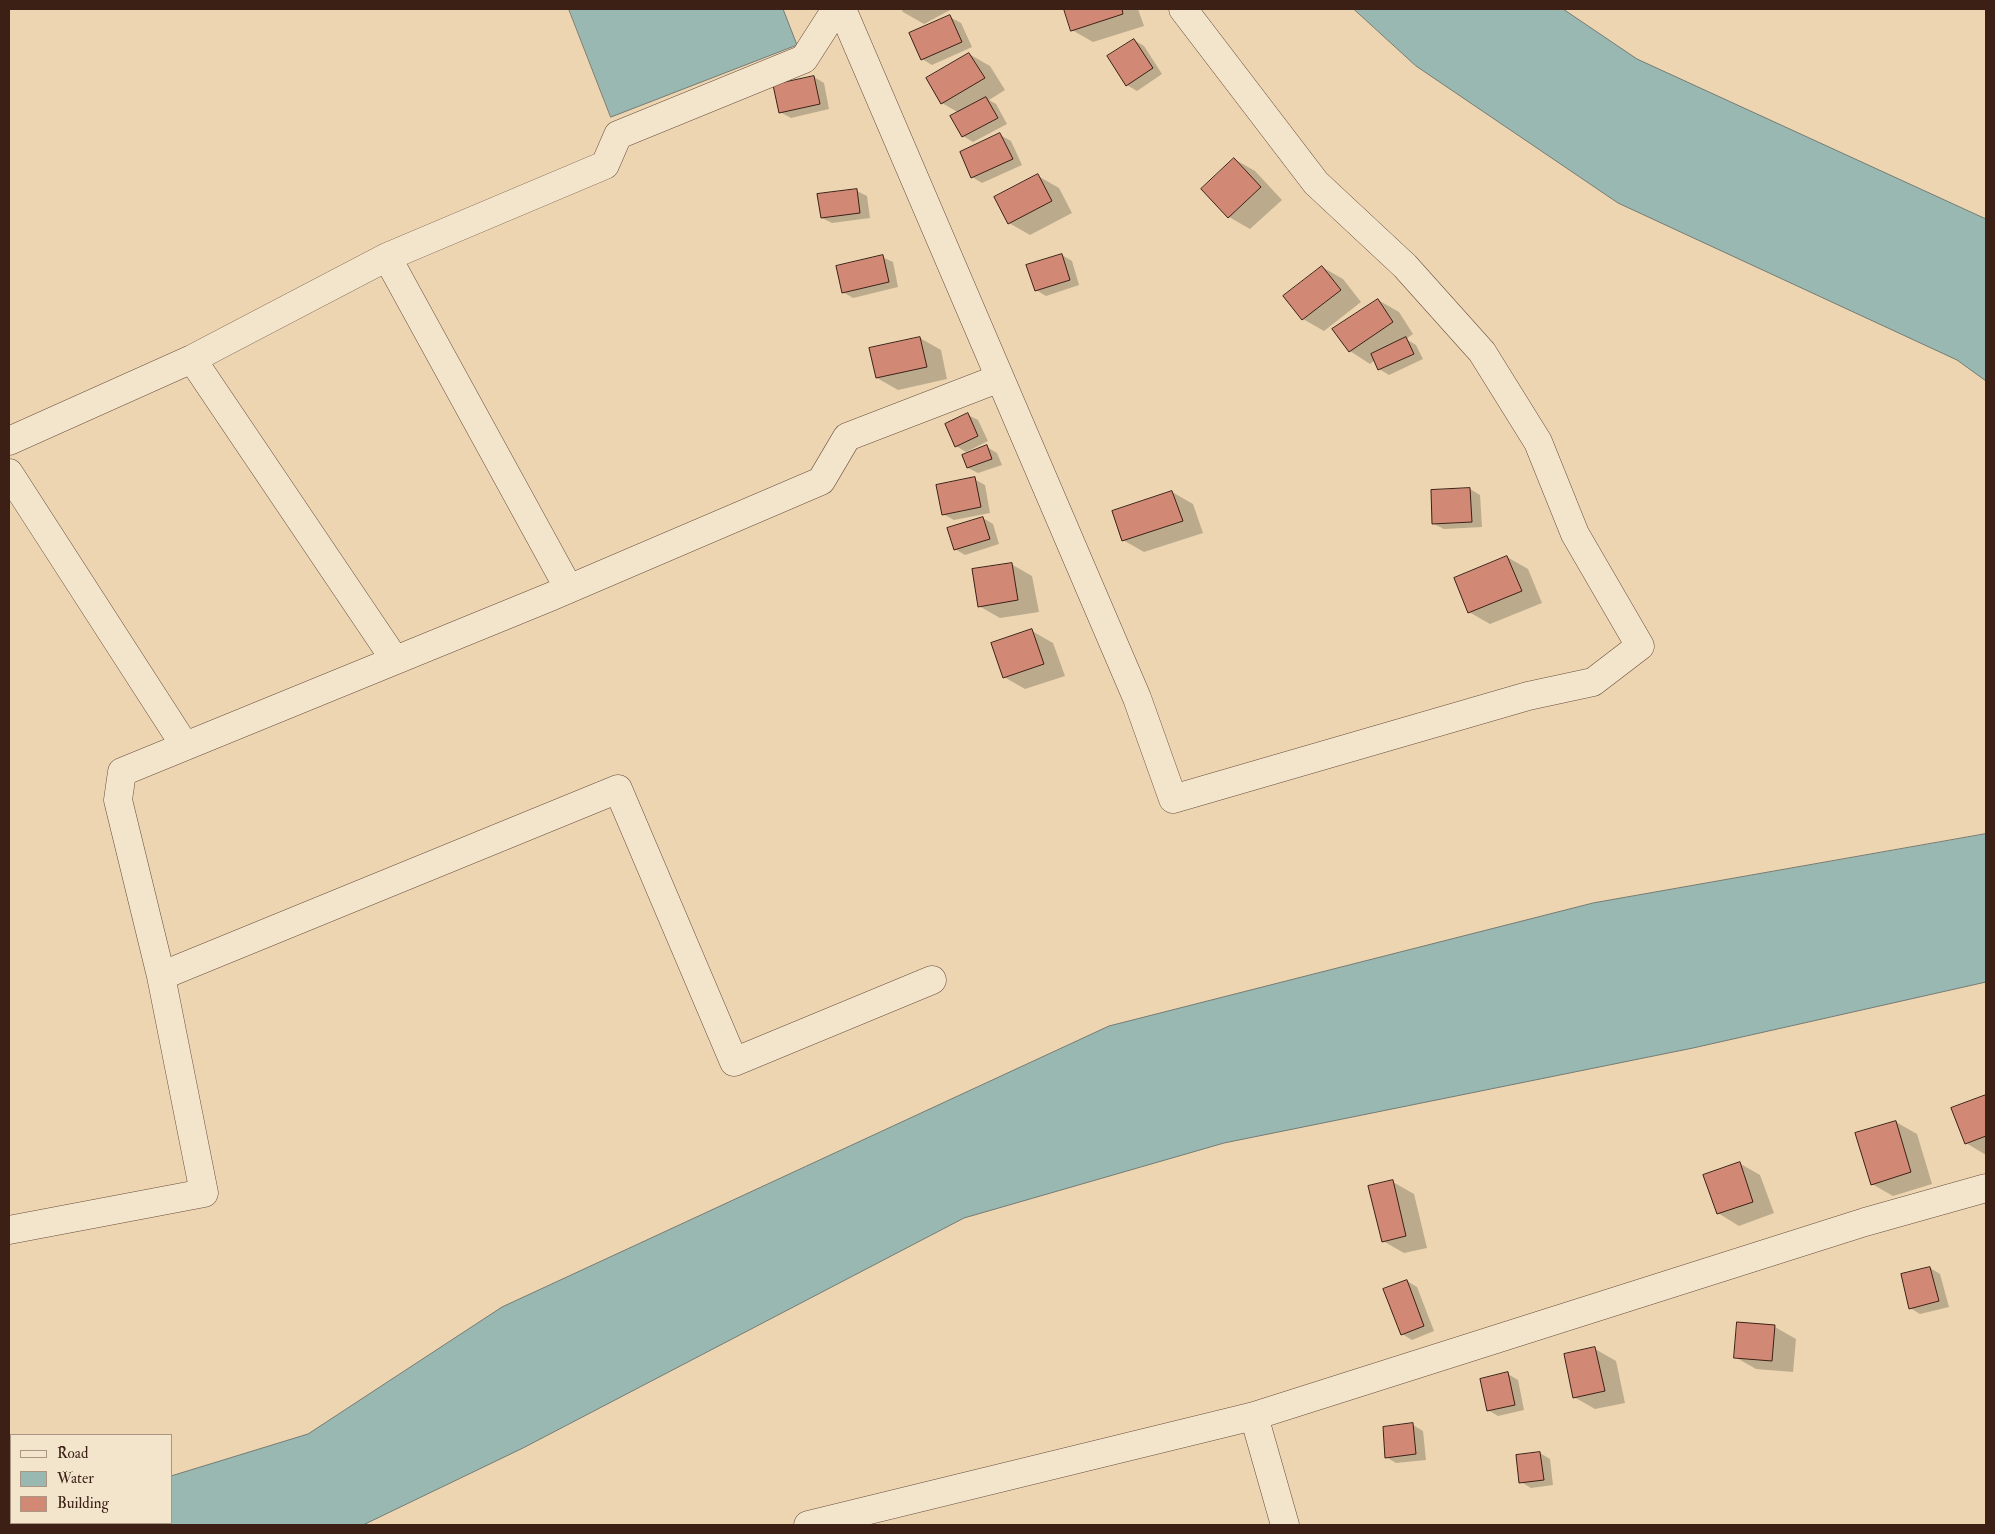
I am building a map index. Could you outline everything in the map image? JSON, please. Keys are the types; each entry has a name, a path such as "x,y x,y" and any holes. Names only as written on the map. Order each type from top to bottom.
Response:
{"street":[{"path":"9,441 192,360 387,257 605,165 618,135 804,59 836,9"},
{"path":"842,9 1137,698 1173,800 1528,696 1592,682 1640,646 1575,534 1538,442 1482,352 1404,266 1316,183 1183,9"},
{"path":"387,257 569,589"},
{"path":"192,360 395,660"},
{"path":"9,1230 204,1193 161,976 118,800 122,772 569,589 821,481 847,437 1000,378"},
{"path":"9,473 185,746"},
{"path":"161,976 618,789 734,1062 932,980"},
{"path":"808,1525 1254,1416 1865,1222 1986,1188"},
{"path":"1254,1416 1285,1525"}],"water":[{"path":"569,9 783,9 797,45 611,117"},
{"path":"1354,9 1563,9 1637,59 1986,219 1986,381 1957,360 1618,203 1416,66"},
{"path":"1986,834 1986,982 1693,1048 1224,1143 964,1218 523,1448 363,1525 10,1525 172,1524 172,1476 308,1434 502,1307 1109,1026 1593,903"}],"building":[{"path":"1064,9 1122,9 1123,14 1071,31"},
{"path":"950,15 962,42 921,60 909,33"},
{"path":"1134,39 1153,68 1126,86 1107,56"},
{"path":"969,53 985,78 941,104 926,78"},
{"path":"814,76 820,104 779,113 773,85"},
{"path":"986,97 998,118 962,137 950,116"},
{"path":"1000,133 1013,159 971,178 960,152"},
{"path":"1234,158 1261,187 1228,218 1201,189"},
{"path":"1038,174 1052,201 1008,224 994,197"},
{"path":"857,189 860,213 821,218 817,194"},
{"path":"1062,254 1070,280 1035,291 1026,265"},
{"path":"883,255 889,282 842,293 836,266"},
{"path":"1322,266 1341,290 1302,320 1283,296"},
{"path":"1378,299 1393,322 1349,352 1332,329"},
{"path":"920,337 927,367 876,378 869,348"},
{"path":"1406,337 1414,354 1378,370 1371,354"},
{"path":"968,413 978,436 955,447 945,424"},
{"path":"987,445 992,459 967,468 962,455"},
{"path":"975,477 981,507 942,515 936,485"},
{"path":"1470,488 1472,522 1432,524 1431,490"},
{"path":"1172,491 1183,521 1122,541 1112,511"},
{"path":"983,517 990,539 954,550 947,528"},
{"path":"1507,556 1522,591 1468,613 1454,578"},
{"path":"1012,563 1018,600 978,607 972,569"},
{"path":"1032,629 1044,664 1003,678 991,643"},
{"path":"1986,1095 1986,1136 1965,1144 1951,1108"},
{"path":"1896,1121 1911,1172 1871,1185 1855,1133"},
{"path":"1740,1162 1753,1202 1717,1214 1703,1175"},
{"path":"1393,1180 1406,1236 1382,1242 1368,1186"},
{"path":"1930,1267 1939,1301 1909,1309 1901,1274"},
{"path":"1407,1280 1424,1326 1401,1335 1383,1289"},
{"path":"1737,1322 1775,1325 1772,1361 1734,1358"},
{"path":"1595,1347 1605,1391 1573,1398 1564,1354"},
{"path":"1508,1372 1515,1405 1487,1411 1480,1379"},
{"path":"1413,1423 1416,1454 1385,1458 1383,1427"},
{"path":"1540,1452 1544,1480 1519,1483 1516,1455"}]}
